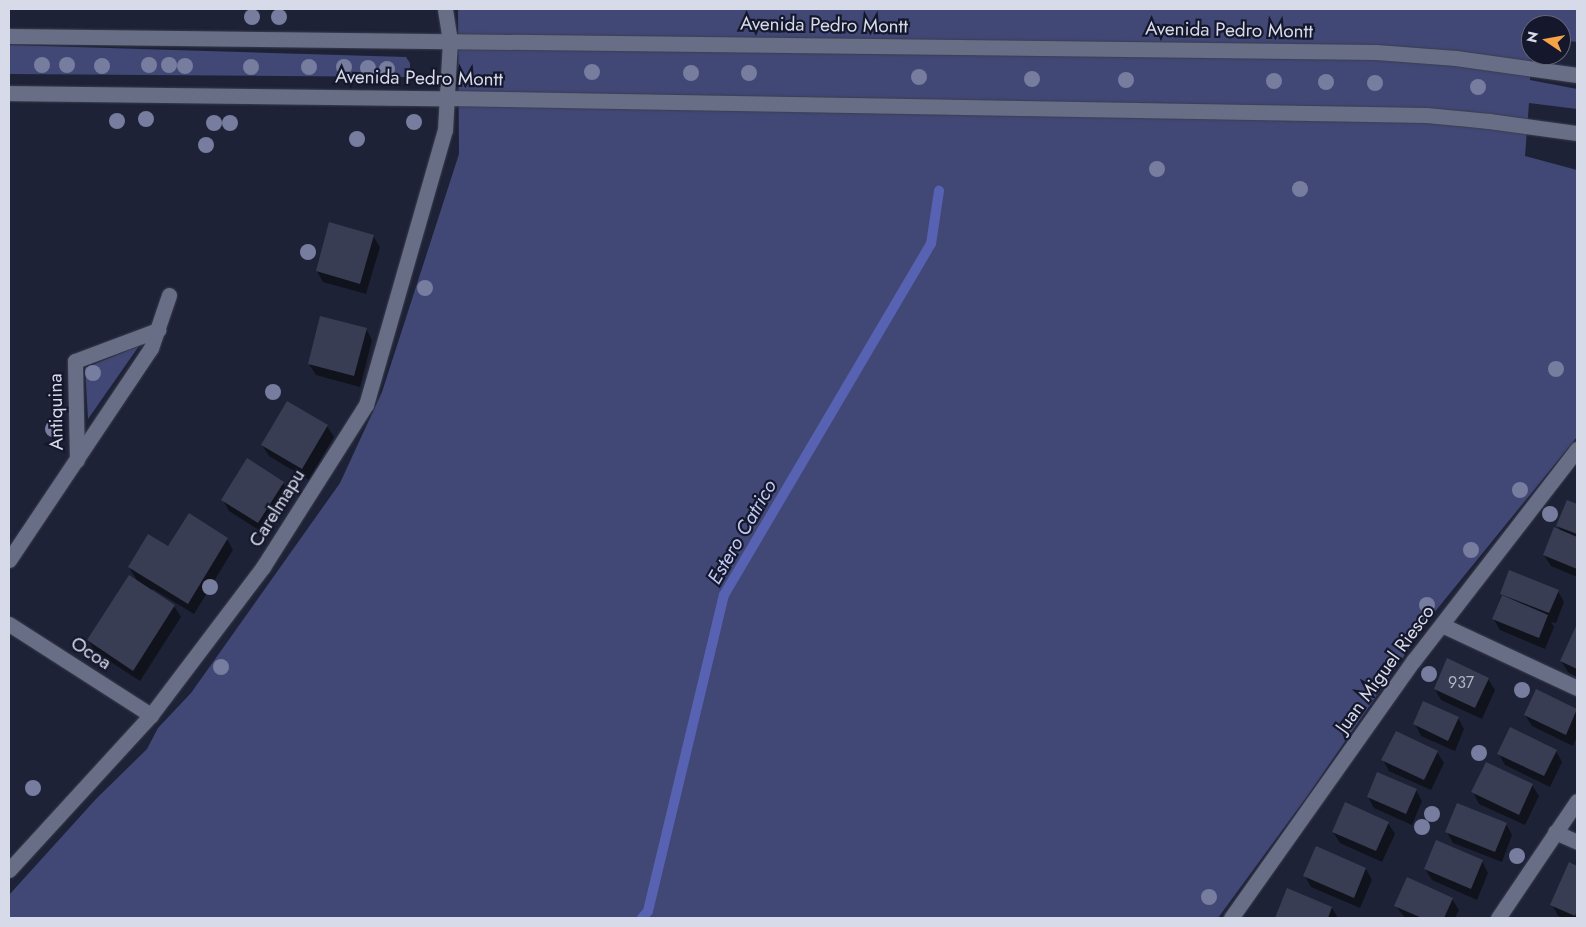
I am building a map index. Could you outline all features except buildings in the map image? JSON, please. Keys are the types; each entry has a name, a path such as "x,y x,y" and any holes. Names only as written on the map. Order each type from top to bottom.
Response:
{"main road":[{"name":"Carelmapu","path":"9,870 151,715 264,567 366,405 445,130 450,41 445,9"},
{"name":"Avenida Pedro Montt","path":"9,36 1376,52 1456,58 1577,75"},
{"name":"Avenida Pedro Montt","path":"9,93 447,98 1426,116 1489,120 1577,133"},
{"name":"Antiquina","path":"9,560 151,348 169,296"},
{"name":"Antiquina","path":"77,460 75,361 158,330"},
{"name":"Juan Miguel Riesco","path":"1231,918 1414,660 1577,449"},
{"name":"Ocoa","path":"9,624 151,715"},
{"path":"1442,625 1577,688"},
{"path":"1498,918 1577,800"},
{"path":"1555,832 1577,842"}],"shaded area":[{"path":"458,9 1577,9 1577,42 1571,41 1571,15 1521,15 1521,65 1530,65 1530,80 1577,89 1577,109 1529,103 1525,156 1577,170 1577,437 1433,614 1308,795 1218,918 9,918 9,895 96,799 147,749 158,728 191,693 340,483 382,392 459,154"},
{"path":"9,46 406,57 410,63 410,71 405,77 9,74"},
{"path":"139,346 88,419 85,368"}],"waterway":[{"name":"Estero Catrico","path":"642,918 648,911 724,595 931,244 939,191"}]}
